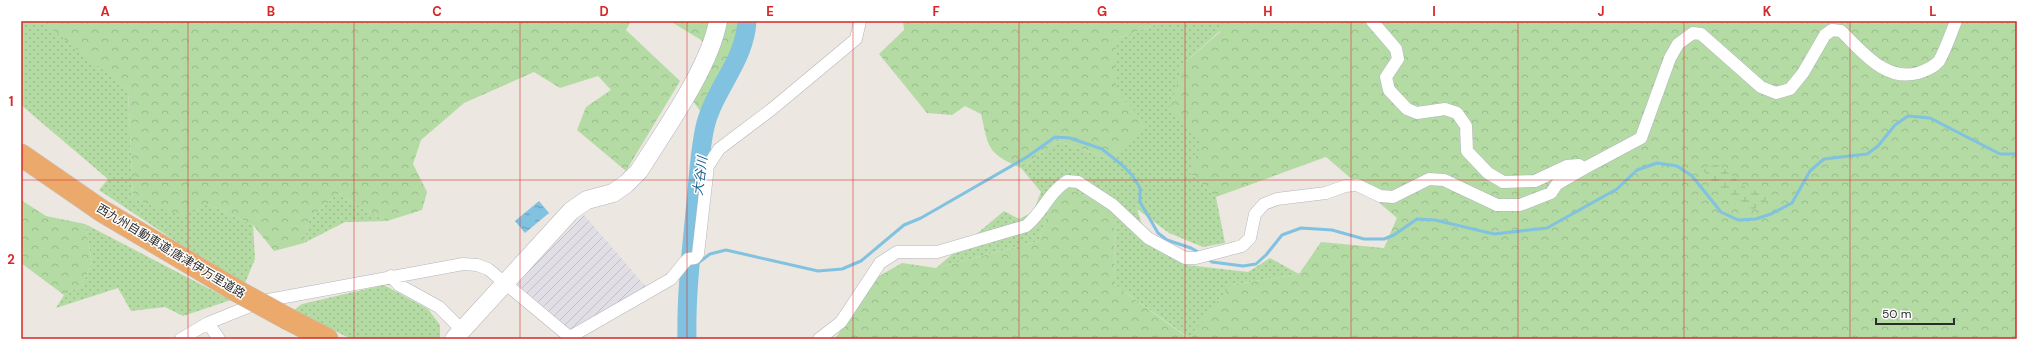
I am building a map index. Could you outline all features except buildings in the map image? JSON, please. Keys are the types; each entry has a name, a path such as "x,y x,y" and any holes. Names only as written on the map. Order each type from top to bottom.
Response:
{"highway":[{"name":"西九州自動車道;唐津伊万里道路","path":"21,155 102,211 237,291 327,339"},
{"path":"21,169 102,211"}],"street":[{"path":"392,276 399,285 439,307 458,335 571,211 587,200 613,193 626,184 639,171 704,62 718,21"},
{"path":"182,339 208,323 263,300 463,264 477,265 488,269 571,338 671,279 698,254 708,166 719,149 772,108 856,39 860,21"},
{"path":"1372,21 1396,48 1398,58 1386,77 1389,90 1407,109 1417,113 1445,109 1457,113 1466,126 1468,151 1488,173 1503,182 1534,181 1567,166 1579,165 1583,168"},
{"path":"819,339 841,322 880,262 897,252 937,252 1026,226 1038,216 1056,188 1067,181 1078,182 1113,205 1148,238 1185,258 1196,258 1242,246 1250,238 1255,214 1264,204 1277,199 1326,193 1345,186 1357,185 1380,196 1393,197 1429,179 1444,180 1497,204 1520,205 1551,193 1557,184 1583,168 1641,138 1670,58 1678,44 1693,33 1701,34 1761,87 1776,93 1790,88 1803,73 1825,35 1832,30 1841,31 1881,67 1893,74 1912,74 1929,69 1938,61 1956,21"},
{"path":"208,323 219,339"}],"shaded area":[{"path":"584,215 647,288 572,331 515,283"}],"green space":[{"path":"21,21 43,21 128,90 133,198 182,215 208,204 253,225 255,259 245,283 211,265 99,190 108,179 21,105"},
{"path":"40,21 631,21 626,30 680,81 626,171 577,130 586,107 611,90 598,76 560,88 534,72 464,103 421,140 413,164 427,192 422,210 387,221 337,194 309,220 304,243 274,251 253,225 208,204 182,216 133,198 128,90"},
{"path":"670,21 744,21 740,44 735,56 722,80 701,112 693,101 715,61 701,40"},
{"path":"903,21 1165,21 1116,39 1116,91 1147,124 1110,159 1058,141 1021,168 996,154 991,148 988,143 981,114 965,106 952,115 927,113 879,54 904,30"},
{"path":"1165,21 1220,21 1220,31 1183,64 1204,140 1189,172 1216,197 1225,243 1203,247 1169,233 1137,209 1148,244 1187,265 1248,272 1270,258 1299,274 1231,285 1189,338 1115,285 1114,208 1057,184 1039,241 936,268 1004,211 1019,219 1033,212 1041,192 1021,168 1058,141 1110,159 1146,124 1116,91 1116,39"},
{"path":"1220,21 2017,21 2017,339 835,339 874,279 902,263 936,268 1039,241 1057,184 1114,208 1115,285 1188,338 1231,285 1299,274 1321,242 1384,248 1397,218 1326,157 1216,197 1189,172 1203,140 1169,110 1183,64 1220,32"},
{"path":"1718,164 1746,188 1771,195 1752,211 1731,203 1702,169"},
{"path":"337,194 387,221 345,222 304,243 309,220"},
{"path":"21,200 46,216 85,224 92,262 82,285 64,295 21,263"},
{"path":"85,224 231,300 183,316 165,307 131,311 118,288 56,308 64,295 82,285 92,262"},
{"path":"384,285 428,309 440,325 440,339 351,339 294,310 302,304"}],"water":[{"path":"539,201 549,213 525,233 515,221"}],"waterway":[{"name":"大谷川","path":"687,339 689,276 703,137 709,113 741,49 747,21"},
{"path":"1208,259 1212,262 1243,266 1256,264 1266,255 1282,235 1301,228 1332,230 1364,239 1384,239 1394,235 1417,219 1435,220 1494,234 1547,228 1617,189 1637,170 1657,163 1677,166 1692,176 1721,212 1738,220 1756,219 1771,214 1792,203 1810,171 1824,159 1867,154 1878,146 1895,125 1908,116 1930,118 2000,154 2017,154"},
{"path":"690,269 710,254 726,250 818,271 842,269 861,261 904,225 921,218 1027,157 1055,137 1070,138 1102,149 1132,175 1140,188 1140,202 1158,233 1167,240 1191,248 1200,253"}]}
